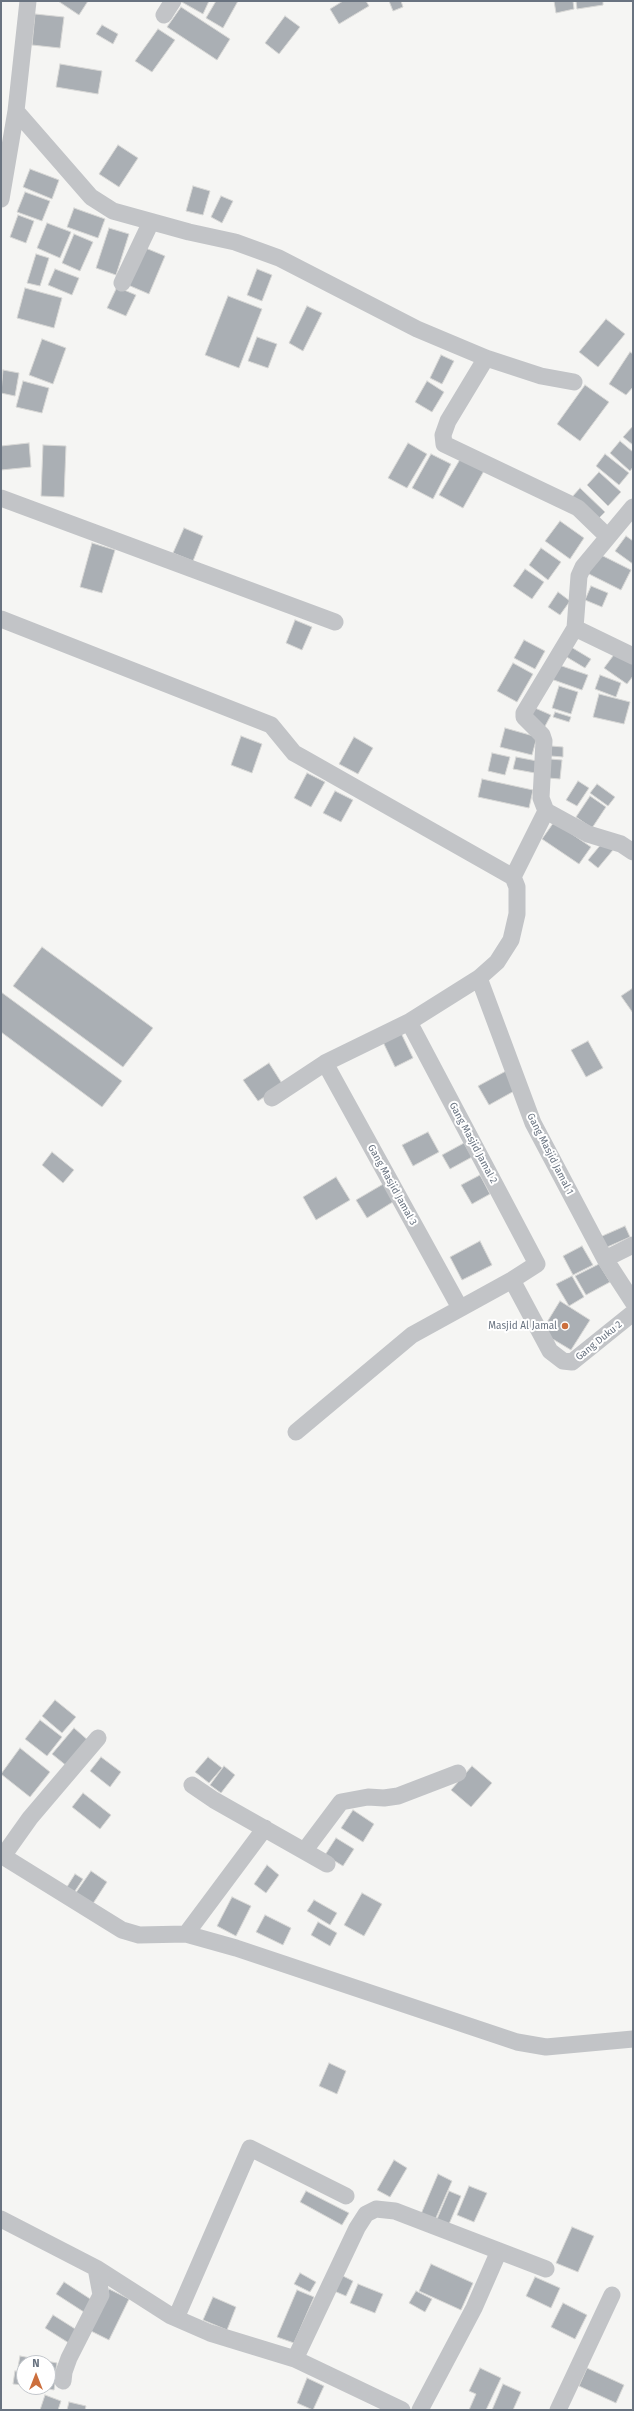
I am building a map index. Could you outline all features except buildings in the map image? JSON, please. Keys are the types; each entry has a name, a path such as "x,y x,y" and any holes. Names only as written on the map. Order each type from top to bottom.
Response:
{"street":[{"path":"1,199 16,111 28,1"},
{"path":"16,111 91,197 113,211 151,222 234,242 280,258 417,329 486,358 541,376 574,382"},
{"path":"122,283 151,222"},
{"path":"486,358 448,421 443,435 444,444 578,508 608,537"},
{"path":"1,498 335,622"},
{"path":"633,507 583,567 579,576 575,628 524,713 524,717 542,735 544,741 541,798 546,811 588,834 621,844 633,852"},
{"path":"1,619 271,725 294,752 303,758 513,877 517,887 517,914 511,940 497,962 479,978 409,1022 325,1063 272,1098"},
{"path":"575,628 633,656"},
{"path":"513,877 546,811"},
{"name":"Gang Masjid Jamal 1","path":"479,978 533,1123 605,1259"},
{"name":"Gang Masjid Jamal 2","path":"409,1022 537,1264 512,1280"},
{"name":"Gang Masjid Jamal 3","path":"325,1063 460,1308"},
{"path":"633,1245 605,1259 633,1302"},
{"path":"296,1432 412,1335 512,1280"},
{"name":"Gang Duku 2","path":"512,1280 550,1351 563,1361 572,1362 633,1313"},
{"path":"98,1738 30,1818 2,1856 122,1930 139,1935 186,1934 236,1948 517,2042 546,2046 633,2039"},
{"path":"305,1850 341,1802 368,1797 384,1798 398,1796 458,1773"},
{"path":"192,1785 214,1800 305,1850 327,1864"},
{"path":"186,1934 265,1828"},
{"path":"176,2318 250,2148 346,2196"},
{"path":"295,2359 357,2228 370,2212 381,2208 394,2211 546,2269"},
{"path":"1,2219 96,2268 176,2318 210,2333 295,2359 402,2410"},
{"path":"420,2410 474,2308 499,2250"},
{"path":"63,2381 64,2372 69,2358 101,2295 96,2268"},
{"path":"558,2410 612,2295"}],"place":[{"name":"Masjid Al Jamal","path":"565,1326"}]}
